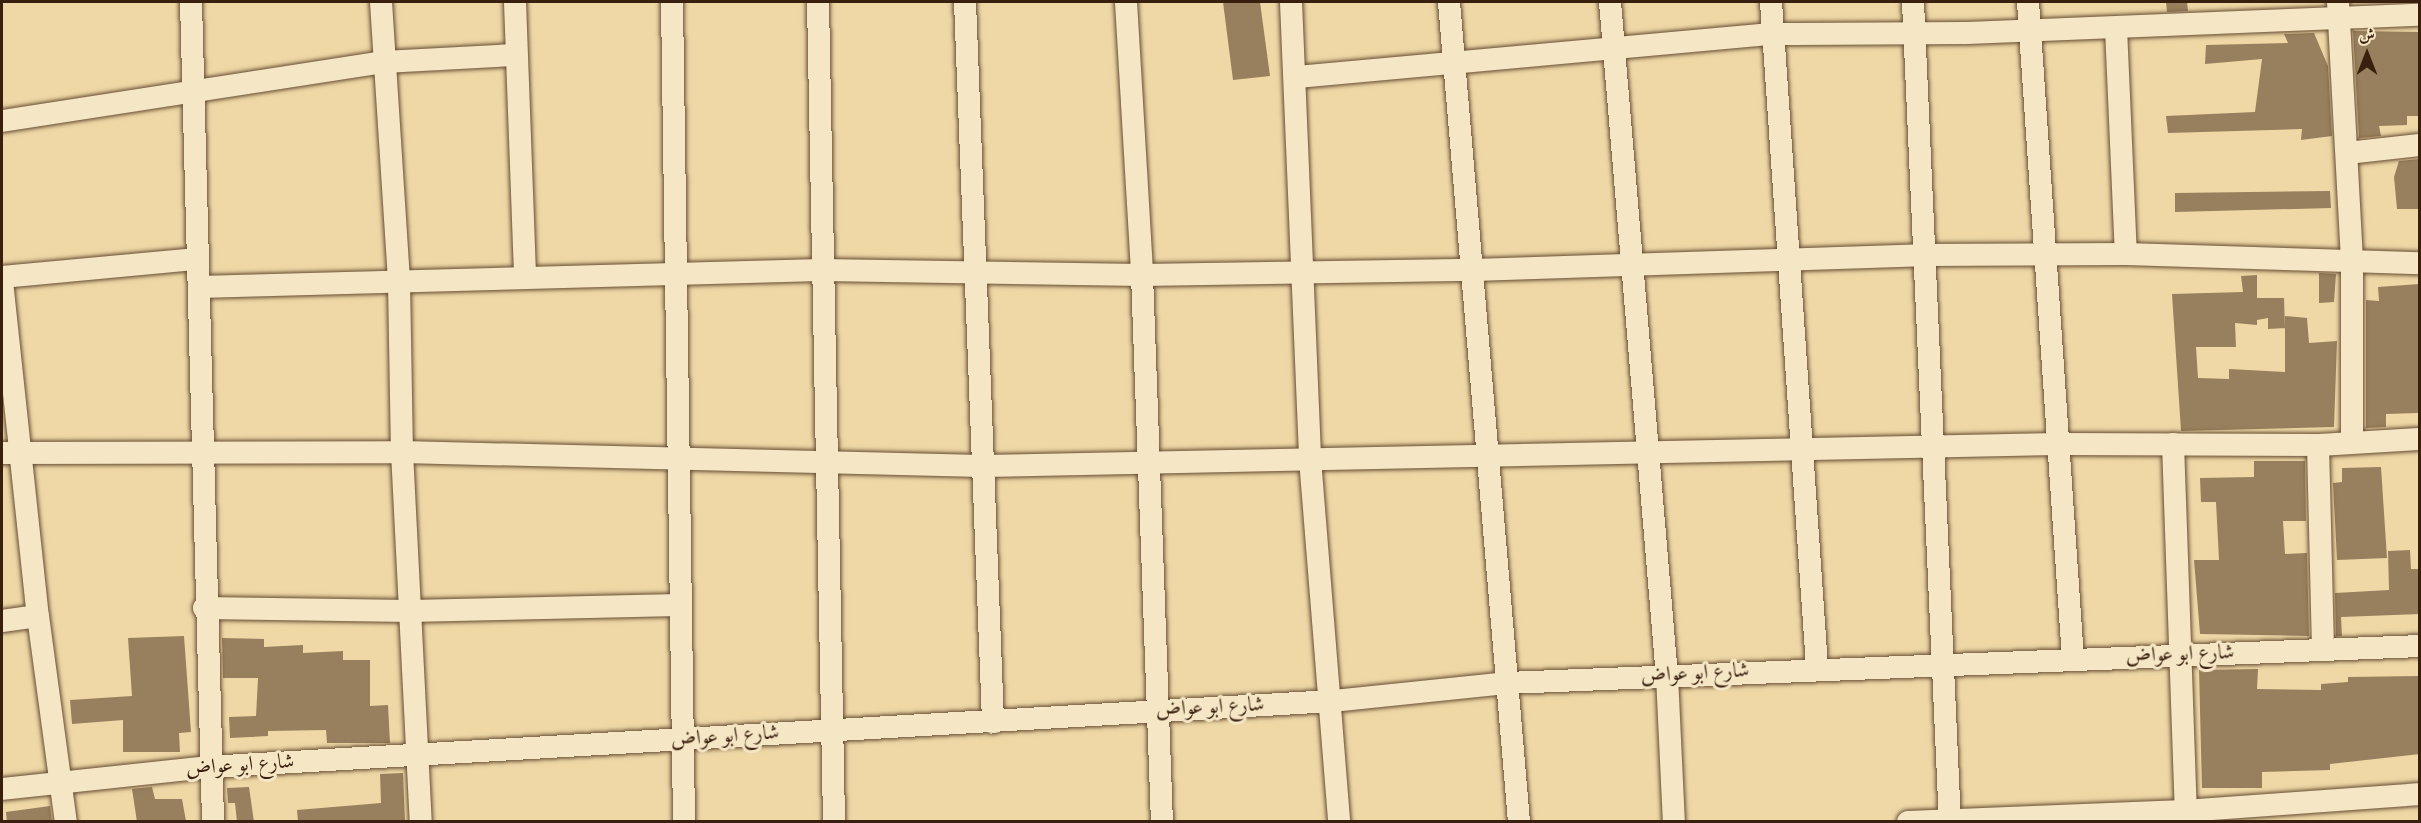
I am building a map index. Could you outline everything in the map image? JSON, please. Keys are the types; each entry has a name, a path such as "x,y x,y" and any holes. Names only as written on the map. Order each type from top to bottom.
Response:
{"street":[{"path":"191,2 191,91 199,287 200,449 208,767 213,822"},
{"path":"381,2 399,282 402,452 420,756 421,822"},
{"path":"515,2 514,55 525,275"},
{"path":"672,2 676,276 675,459 684,822"},
{"path":"818,2 824,459 834,822"},
{"path":"965,2 993,722"},
{"path":"1126,2 1142,275 1161,710 1162,822"},
{"path":"1291,2 1297,77 1300,273 1310,459 1333,701 1339,822"},
{"path":"1449,2 1519,822"},
{"path":"1610,2 1667,676 1674,822"},
{"path":"1772,2 1800,451 1817,667"},
{"path":"1913,2 1940,664 1950,820"},
{"path":"2028,2 2073,658"},
{"path":"1297,77 1774,34 2116,28 2338,10 2420,15"},
{"path":"2338,10 2352,258 2352,441"},
{"path":"2116,28 2126,254"},
{"path":"2,121 384,62 514,55"},
{"path":"2347,153 2420,145"},
{"path":"199,287 399,282 525,275 676,276 821,270 1142,275 1473,270 1632,262 1922,255 2126,254 2352,258 2420,263"},
{"path":"66,822 38,616 11,452 2,279 197,259"},
{"path":"11,452 200,449 675,459 824,459 982,465 1150,464 2060,444 2318,445 2352,441 2420,439"},
{"path":"2173,444 2185,817"},
{"path":"2318,445 2323,650"},
{"path":"204,608 410,611 679,605"},
{"path":"2,621 38,616"},
{"name":"شارع ابو عواض","path":"2,789 208,767 1333,701 1506,683 1817,667 2420,646"},
{"path":"1908,822 2185,817 2420,794"}],"building":[{"path":"1223,2 1260,2 1270,76 1233,80"},
{"path":"2166,2 2187,2 2188,11 2167,12"},
{"path":"2353,31 2420,32 2420,116 2407,116 2407,125 2379,126 2381,136 2359,138"},
{"path":"2314,33 2328,66 2332,136 2301,140 2302,129 2168,133 2166,116 2255,112 2262,59 2205,64 2206,45 2288,43 2284,34"},
{"path":"2420,159 2420,209 2397,209 2394,177 2399,161"},
{"path":"2330,191 2331,208 2175,212 2175,193"},
{"path":"2319,273 2336,274 2334,302 2319,303"},
{"path":"2257,275 2257,298 2284,298 2285,328 2285,316 2307,318 2309,343 2337,341 2334,427 2181,431 2172,294 2243,292 2241,276","holes":["2268,318 2268,329 2285,328 2285,372 2229,369 2229,379 2198,378 2196,347 2236,347 2235,323 2257,325 2257,320"]},
{"path":"2419,284 2418,413 2386,414 2386,427 2366,428 2366,300 2379,301 2378,287"},
{"path":"2254,461 2305,461 2306,521 2283,521 2285,554 2307,553 2309,636 2200,634 2194,560 2219,560 2216,502 2201,502 2200,478 2254,477"},
{"path":"2381,467 2387,558 2337,560 2333,483 2342,482 2342,468"},
{"path":"2410,550 2411,569 2420,569 2420,614 2341,617 2342,636 2336,636 2335,593 2389,590 2388,551"},
{"path":"184,636 191,732 179,733 180,752 123,752 123,720 72,724 70,700 132,696 128,638"},
{"path":"222,638 264,639 264,647 303,645 303,653 343,651 343,660 370,660 370,706 388,705 390,743 327,743 326,730 268,731 268,736 230,738 229,717 256,716 258,678 223,678"},
{"path":"2258,669 2257,689 2321,690 2321,684 2348,682 2348,677 2419,676 2420,754 2330,764 2330,770 2262,772 2262,788 2202,788 2199,670"},
{"path":"403,773 405,822 298,822 297,810 381,803 380,774"},
{"path":"152,787 155,799 182,799 186,821 137,822 132,789"},
{"path":"249,787 254,822 237,822 235,803 228,803 227,788"},
{"path":"50,806 52,822 7,822 6,812"}]}
